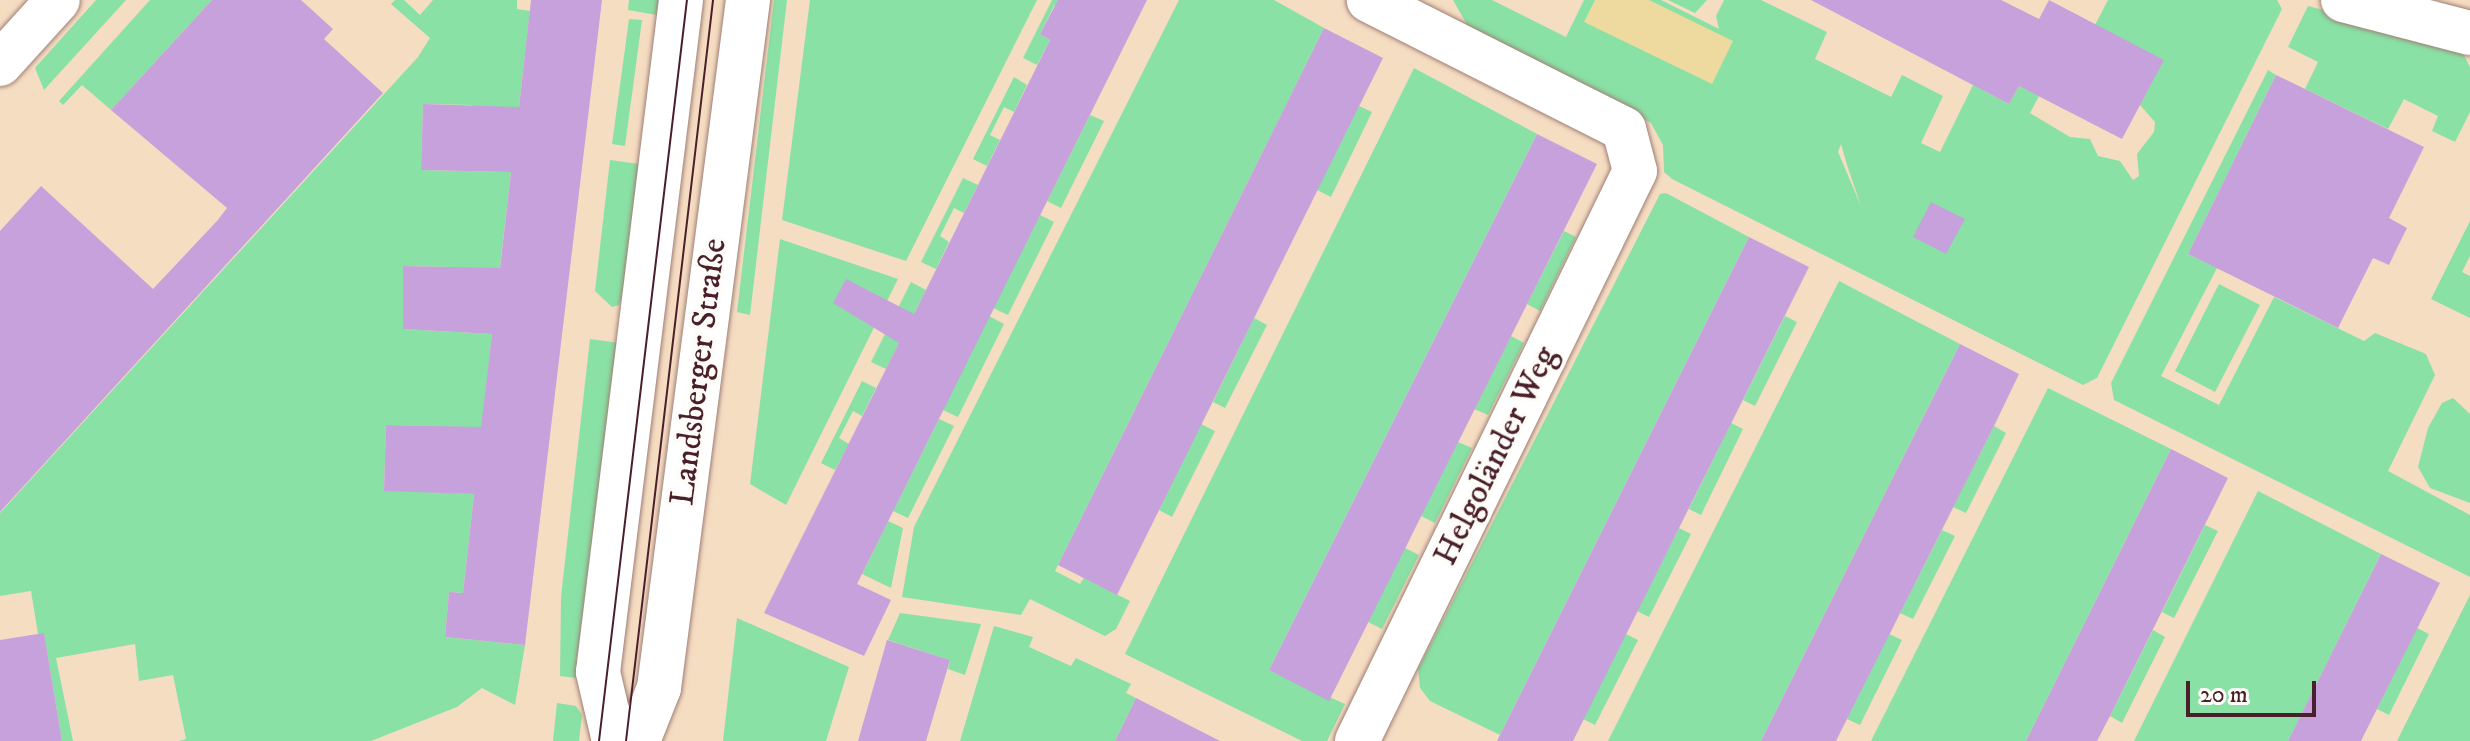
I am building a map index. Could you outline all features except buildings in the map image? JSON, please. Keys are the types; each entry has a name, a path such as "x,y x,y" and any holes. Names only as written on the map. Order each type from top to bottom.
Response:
{"street":[{"path":"0,64 58,0"},
{"name":"Landsberger Straße","path":"614,741 598,672 681,0"},
{"name":"Landsberger Straße","path":"638,741 659,688 748,0"},
{"path":"2343,0 2470,33"},
{"name":"Helgoländer Weg","path":"1357,741 1635,171 1624,129 1395,6"}],"green space":[{"path":"96,0 126,0 44,90 35,68"},
{"path":"150,0 212,0 111,110 82,85 63,105 59,101"},
{"path":"395,0 404,0 420,15 433,0 517,0 517,9 530,11 516,132 472,111 472,105 423,104 421,170 511,172 497,292 453,272 453,267 403,266 403,329 492,334 479,452 434,432 434,426 386,425 384,490 474,494 463,593 449,592 445,637 525,645 515,705 482,688 457,707 371,741 179,741 186,739 173,675 139,681 135,644 56,658 73,741 62,741 44,634 38,634 31,591 0,596 0,513 418,57 430,38 391,4"},
{"path":"629,0 659,0 657,15 628,10"},
{"path":"774,0 787,0 750,315 737,312"},
{"path":"810,0 1037,0 906,261 782,220"},
{"path":"1052,0 1070,0 1054,6 1040,34 1050,40 1037,65 1023,58"},
{"path":"1179,0 1274,0 1324,28 1055,571 1080,584 1084,578 1130,601 1116,629 1105,636 1030,599 1021,615 902,597 914,527"},
{"path":"1453,0 1492,0 1566,37 1584,0 1661,0 1719,29 1716,16 1724,0 1761,0 1827,32 1815,59 1891,97 1902,75 1943,96 1921,143 1940,152 1973,85 2009,104 2019,86 2039,96 2030,113 2070,137 2090,139 2098,156 2120,161 2133,180 2139,176 2137,154 2154,132 2155,122 2140,105 2163,60 2095,25 2108,0 2277,0 2282,9 2097,378 2083,385 1672,179 1664,172 1663,145 1651,123 1470,30","holes":["1841,144 1861,206 1838,152"]},
{"path":"1668,0 1707,0 1695,13"},
{"path":"2308,6 2448,43 2464,55 2470,67 2470,112 2455,142 2432,131 2438,116 2404,99 2388,129 2305,89 2318,62 2288,47"},
{"path":"629,19 642,20 625,146 612,144"},
{"path":"1414,68 1537,134 1269,670 1345,704 1327,741 1302,741 1125,654"},
{"path":"2268,70 2276,75 2188,254 2217,268 2161,376 2219,405 2274,297 2364,341 2375,333 2426,354 2435,375 2388,471 2470,515 2470,577 2114,400 2111,383"},
{"path":"1014,77 1027,85 1014,112 1004,107 990,135 1000,140 987,166 973,159"},
{"path":"1359,106 1372,112 1331,197 1317,190"},
{"path":"1090,115 1104,121 1061,208 1047,201"},
{"path":"610,160 639,164 625,290 619,305 612,307 595,291"},
{"path":"963,178 978,185 964,213 954,208 940,236 949,242 936,269 921,262"},
{"path":"1666,193 1749,237 1500,735 1430,701 1420,688 1418,669 1660,194"},
{"path":"1040,215 1054,222 1008,315 993,308"},
{"path":"2470,221 2470,256 2462,272 2470,276 2470,318 2431,299"},
{"path":"1564,231 1576,237 1540,311 1527,304"},
{"path":"780,239 898,279 786,505 750,484"},
{"path":"1839,281 1960,344 1761,741 1608,741"},
{"path":"911,282 926,290 886,369 871,362"},
{"path":"2219,284 2260,305 2215,392 2175,371"},
{"path":"989,316 1004,324 958,417 943,410"},
{"path":"1785,316 1797,322 1755,406 1743,400"},
{"path":"1254,318 1267,325 1225,408 1213,402"},
{"path":"1511,336 1524,343 1488,415 1474,409"},
{"path":"590,339 634,345 587,671 576,678 560,676 561,597"},
{"path":"862,381 876,388 862,416 853,411 839,438 849,444 835,470 821,463"},
{"path":"2048,388 2171,449 2026,741 1871,741"},
{"path":"2453,398 2470,414 2470,503 2430,488 2418,467 2428,428 2442,403"},
{"path":"939,419 954,426 908,518 893,511"},
{"path":"1731,423 1743,429 1701,515 1689,509"},
{"path":"1201,424 1215,431 1172,517 1159,510"},
{"path":"1994,426 2006,433 1966,513 1953,507"},
{"path":"1458,442 1472,448 1435,523 1421,516"},
{"path":"2258,491 2381,554 2288,741 2134,741"},
{"path":"888,521 903,528 891,588 862,574"},
{"path":"2205,525 2218,531 2174,618 2162,612"},
{"path":"1679,528 1691,534 1649,617 1637,611"},
{"path":"1942,530 1955,536 1913,619 1900,613"},
{"path":"1405,548 1419,555 1382,629 1368,622"},
{"path":"2470,595 2470,741 2397,741"},
{"path":"900,613 981,624 965,675 948,669 950,660 888,640"},
{"path":"737,618 849,667 826,741 723,741"},
{"path":"994,626 1033,637 1029,647 1071,666 1076,658 1131,684 1126,693 1136,698 1115,741 960,741"},
{"path":"2417,628 2429,634 2389,715 2377,709"},
{"path":"2153,630 2165,637 2122,723 2110,716"},
{"path":"1626,634 1638,640 1595,725 1583,719"},
{"path":"1889,634 1902,640 1860,725 1847,719"},
{"path":"557,703 576,706 582,715 579,741 553,741"}],"sand":[{"path":"1595,0 1649,0 1733,41 1712,84 1584,22"}],"tram line":[{"path":"599,741 687,0"},
{"path":"626,741 713,0"}]}
